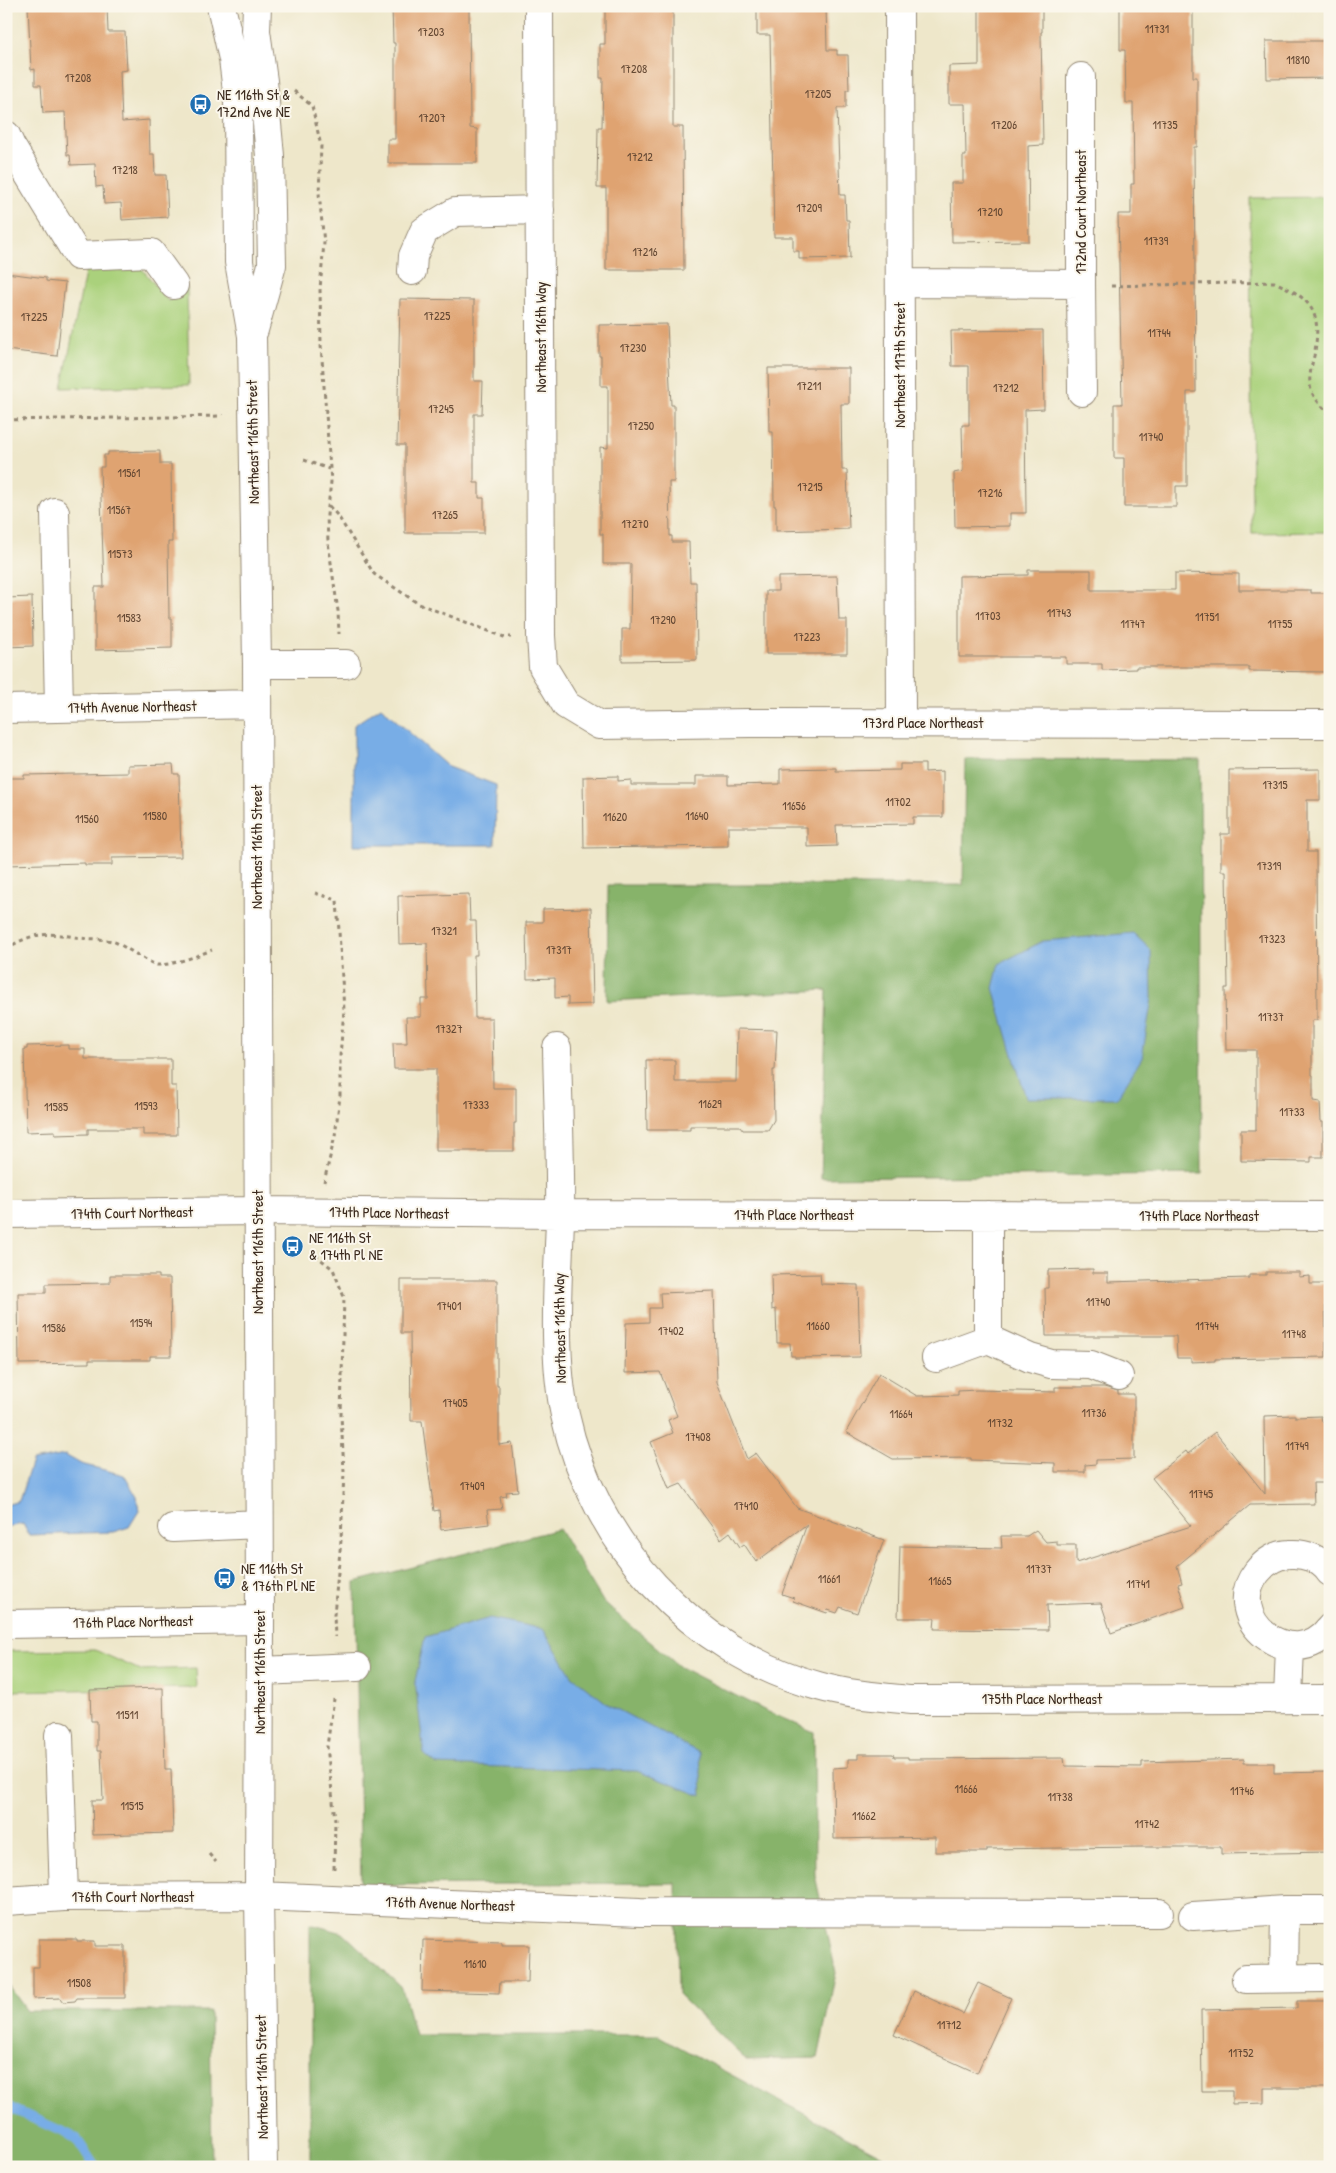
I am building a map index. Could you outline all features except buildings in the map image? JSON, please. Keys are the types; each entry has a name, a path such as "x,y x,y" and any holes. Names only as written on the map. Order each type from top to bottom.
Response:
{"street":[{"name":"Northeast 116th Street","path":"221,6 233,60 238,99 239,262 252,336 257,664 259,1896 263,2167"},
{"name":"Northeast 116th Street","path":"252,336 272,265 270,156 256,31 257,6"},
{"name":"Northeast 116th Way","path":"539,6 541,636 543,667"},
{"name":"Northeast 117th Street","path":"899,6 901,723"},
{"name":"172nd Court Northeast","path":"900,283 1081,284 1081,77"},
{"path":"6,135 16,155 78,256 151,253 174,285"},
{"path":"412,271 413,256 424,231 455,212 540,210"},
{"path":"1081,284 1082,392"},
{"path":"55,512 59,708"},
{"path":"257,664 343,664"},
{"name":"173rd Place Northeast","path":"543,667 566,705 599,725 901,723 1330,724"},
{"name":"174th Avenue Northeast","path":"6,709 257,704"},
{"name":"Northeast 116th Way","path":"557,1048 560,1214 558,1368 565,1416 580,1464 605,1521 651,1583 699,1628 759,1664"},
{"name":"174th Court Northeast","path":"6,1214 258,1211"},
{"name":"174th Place Northeast","path":"258,1211 560,1214 1330,1216"},
{"path":"988,1215 988,1338"},
{"path":"936,1358 988,1338 1030,1358 1050,1364 1091,1365 1119,1376"},
{"path":"173,1528 259,1524"},
{"path":"1330,1572 1326,1566 1313,1558 1299,1554 1284,1554 1272,1559 1261,1567 1253,1577 1248,1597 1250,1617 1258,1630 1269,1640 1290,1646 1298,1646 1312,1642 1325,1634 1330,1628"},
{"name":"176th Place Northeast","path":"6,1624 260,1620"},
{"path":"1288,1699 1290,1646"},
{"name":"175th Place Northeast","path":"759,1664 817,1686 861,1695 911,1700 1330,1699"},
{"path":"260,1671 346,1668"},
{"path":"59,1735 64,1898"},
{"name":"176th Avenue Northeast","path":"259,1896 640,1912 1159,1913"},
{"name":"176th Court Northeast","path":"6,1901 64,1898 259,1896"},
{"path":"1284,1978 1285,1910"},
{"path":"1193,1916 1285,1910 1330,1910"},
{"path":"1246,1979 1323,1978"}],"path":[{"path":"294,91 312,106 320,146 319,193 324,243 320,289 321,345 331,482 328,505 328,542 338,611 343,664"},
{"path":"1081,284 1110,286 1274,282 1295,291 1313,309 1318,334 1310,375 1312,392 1330,415"},
{"path":"6,420 252,415"},
{"path":"304,460 329,469"},
{"path":"328,505 338,516 374,574 419,604 504,637 541,636"},
{"path":"315,893 337,900 344,1010 339,1104 335,1136 325,1178"},
{"path":"6,949 23,938 65,934 116,943 155,965 190,958 212,950"},
{"path":"314,1255 333,1269 344,1297 341,1415 344,1472 341,1540 334,1615 346,1668 334,1702 327,1746 335,1820 333,1899"},
{"path":"209,1854 216,1862"}],"green space":[{"path":"1330,197 1330,532 1252,533 1250,198"},
{"path":"135,260 168,301 187,288 189,385 62,388 86,268"},
{"path":"965,759 1200,760 1202,1174 821,1178 827,990 607,1001 608,885 963,885"},
{"path":"559,1529 604,1603 680,1667 764,1710 814,1732 815,1875 836,1973 818,2058 746,2060 678,1994 676,1883 361,1885 355,1582"},
{"path":"95,1650 140,1670 196,1668 197,1688 6,1691 6,1651"},
{"path":"310,1924 343,1933 402,1988 415,2035 657,2035 903,2167 310,2167"},
{"path":"6,1982 27,2011 210,2011 212,2167 6,2167"}],"water":[{"path":"381,707 448,767 496,785 495,845 354,845 354,725"},
{"path":"1133,933 1151,950 1152,998 1142,1058 1117,1098 1026,1098 993,988 999,964 1043,941"},
{"path":"65,1455 81,1464 124,1475 137,1497 139,1511 129,1527 113,1532 29,1535 23,1524 6,1527 6,1505 19,1501 32,1461"},
{"path":"490,1618 543,1629 572,1676 609,1705 700,1753 702,1796 637,1771 437,1765 424,1754 415,1681 425,1637"}],"waterway":[{"path":"6,2106 76,2138 95,2167"}],"place":[{"name":"NE 116th St & 172nd Ave NE","path":"201,104"},
{"name":"NE 116th St & 174th Pl NE","path":"293,1247"},
{"name":"NE 116th St & 176th Pl NE","path":"225,1578"}]}
